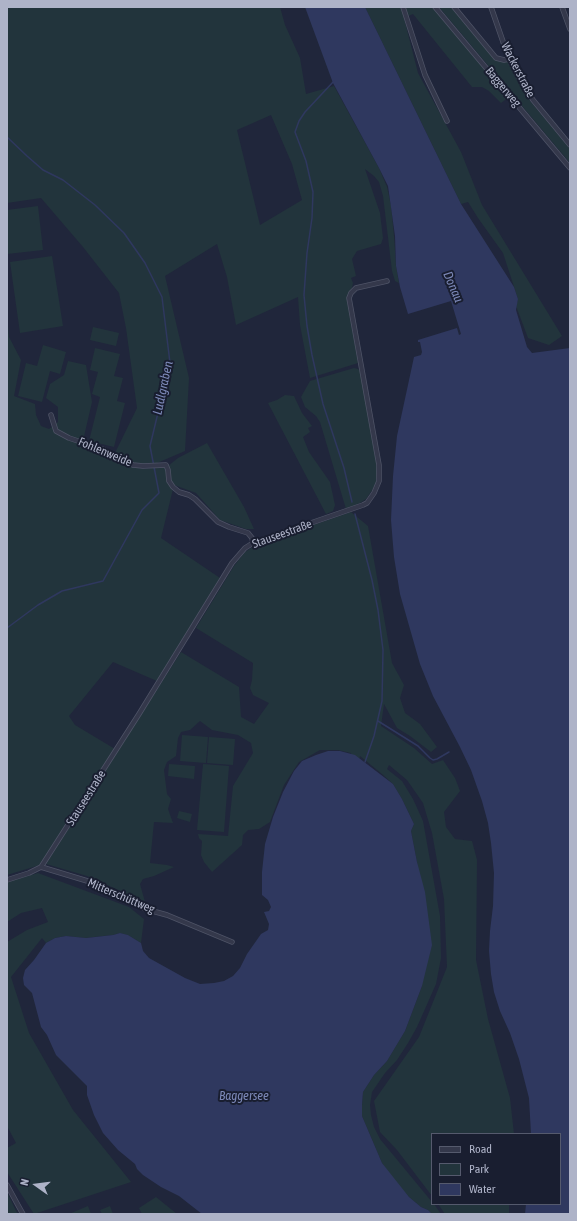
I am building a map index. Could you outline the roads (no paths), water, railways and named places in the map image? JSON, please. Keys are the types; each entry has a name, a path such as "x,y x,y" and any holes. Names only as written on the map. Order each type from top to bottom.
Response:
{"street":[{"path":"403,7 425,75 447,120"},
{"name":"Baggerweg","path":"435,7 570,168"},
{"path":"454,7 496,58 504,60 510,59"},
{"name":"Wackerstraße","path":"491,7 510,59 523,85 533,100 570,145"},
{"path":"562,7 570,29"},
{"name":"Stauseestraße","path":"41,868 135,721 232,563 245,548 253,543 363,505 367,503 374,493 379,481 379,465 349,298 351,293 356,288 387,281"},
{"name":"Fohlenweide","path":"51,415 56,431 69,438 102,449 128,463 140,466 166,465 169,481 173,487 179,492 195,499 218,522 248,533 252,538 253,543"},
{"path":"7,880 41,868"},
{"name":"Mitterschüttweg","path":"41,868 94,883 145,909 166,915 232,942"},
{"path":"7,1185 23,1214"}],"water":[{"name":"Donau","path":"305,7 365,7 461,204 514,287 518,299 516,310 527,347 532,353 570,348 570,1214 525,1214 526,1205 561,1205 561,1133 531,1133 529,1098 519,1059 494,992 491,974 489,951 494,873 488,823 471,770 433,696 420,664 400,594 394,557 391,520 397,436 414,357 421,355 422,352 420,342 418,342 418,340 457,328 459,335 461,334 451,301 408,314 400,287 396,266 395,236 388,186 333,83"},
{"name":"Baggersee","path":"328,751 340,751 355,755 393,784 414,824 411,831 425,892 432,945 422,986 405,1031 387,1061 374,1075 363,1092 362,1116 382,1163 409,1197 432,1214 202,1214 179,1196 161,1187 143,1175 137,1169 135,1164 118,1150 103,1133 94,1115 87,1095 87,1086 56,1055 47,1035 41,1027 32,993 24,985 23,978 25,970 46,943 55,938 66,936 86,938 120,933 128,935 141,943 143,951 149,958 185,978 200,984 224,981 233,976 240,968 247,954 261,934 268,930 269,924 264,912 269,911 271,907 268,900 262,895 262,872 265,844 273,817 283,792 294,771 302,761"}],"waterway":[{"path":"334,81 305,112 299,121 295,132 306,161 313,192 312,218 307,253 304,295 307,326 323,404 344,468 352,502"},
{"name":"Ludlgraben","path":"7,137 43,170 63,180 95,205 124,233 145,263 162,297 170,363 150,446 159,493 142,510 103,581 62,591 38,605 7,628"},
{"path":"355,514 372,580 378,610 383,650 382,701 374,736 365,762"},
{"path":"378,721 418,746 433,760 449,752"}]}
